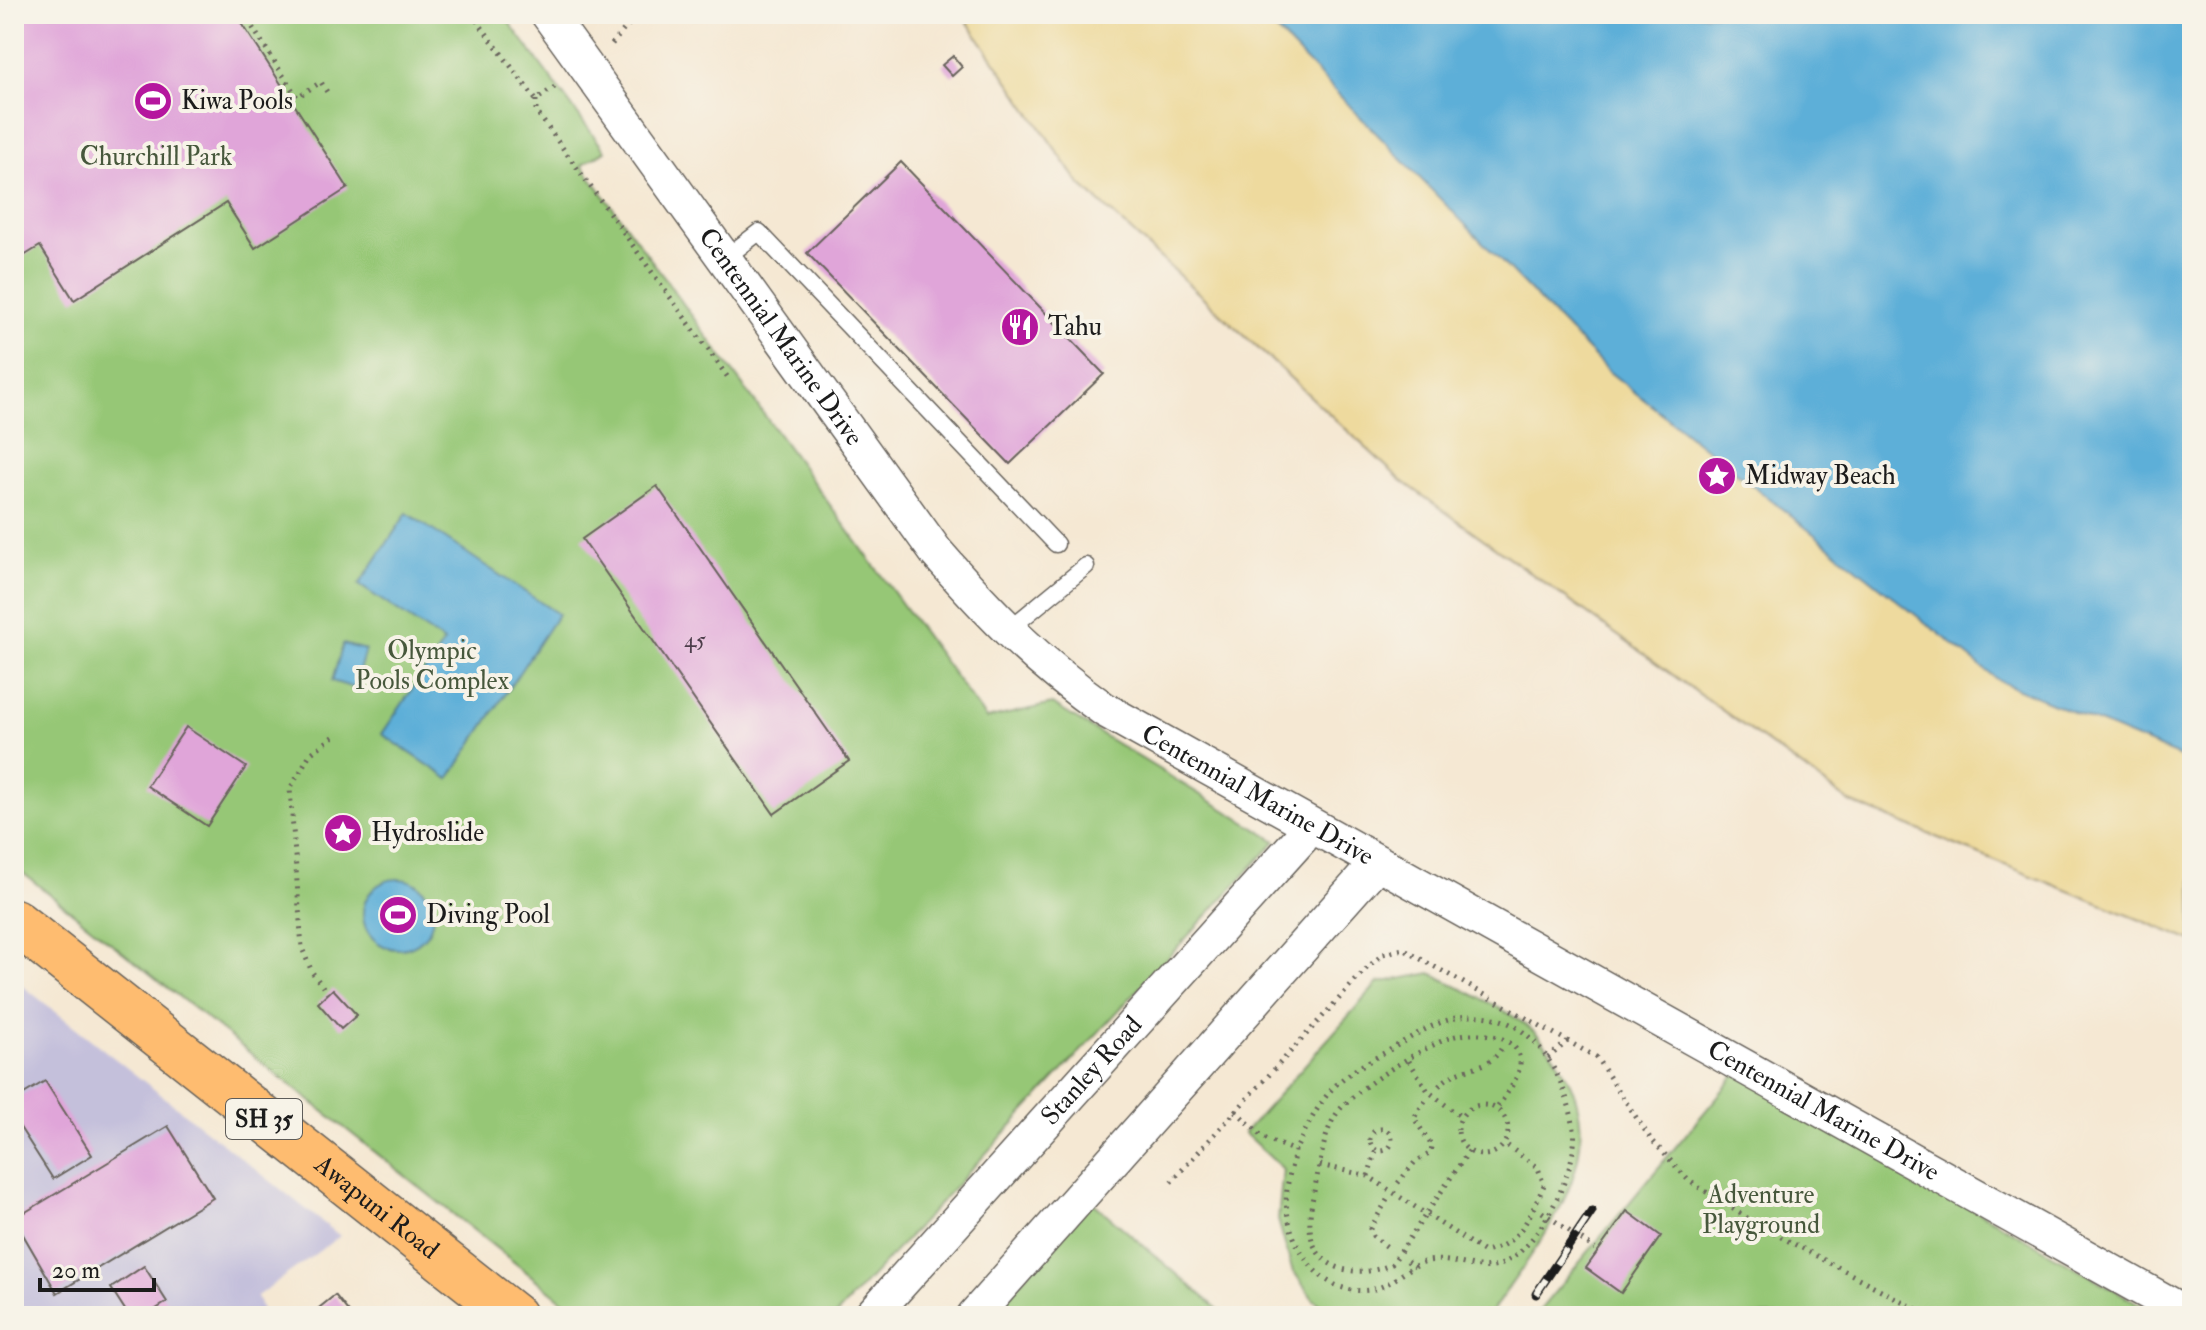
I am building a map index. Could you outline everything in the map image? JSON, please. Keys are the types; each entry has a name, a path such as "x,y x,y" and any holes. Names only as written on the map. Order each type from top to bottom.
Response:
{"highway":[{"name":"Awapuni Road","path":"14,921 514,1316"}],"street":[{"name":"Centennial Marine Drive","path":"548,14 936,552 1006,632 1058,676 1105,710 2191,1316"},
{"name":"Stanley Road","path":"871,1316 1312,826"},
{"path":"974,1316 1377,863"}],"lane":[{"path":"724,259 759,232 1056,544"},
{"path":"1006,632 1086,566"}],"path":[{"path":"244,14 297,97 321,82 327,92"},
{"path":"472,14 536,100 536,111 729,379"},
{"path":"536,100 586,66"},
{"path":"328,994 312,972 302,948 290,789 310,754 336,735"},
{"path":"1171,1182 1368,967 1393,950 1403,949 1569,1040 1600,1061 1650,1138 1689,1181 1783,1240 1930,1316"},
{"path":"1471,1016 1501,1019 1512,1030 1527,1034 1548,1058 1569,1097 1575,1136 1574,1156 1545,1213 1521,1250 1495,1267 1481,1268 1463,1261 1426,1261 1392,1283 1359,1291 1327,1282 1315,1271 1297,1243 1287,1209 1295,1151 1336,1084 1413,1036 1448,1020 1471,1016"},
{"path":"1469,1151 1392,1264 1377,1271 1355,1273 1329,1264 1316,1247 1310,1228 1324,1142 1343,1105 1451,1037 1477,1032 1497,1037 1513,1046 1520,1064 1515,1079 1497,1108"},
{"path":"1548,1058 1569,1040"},
{"path":"1439,1086 1458,1070 1493,1061 1501,1049"},
{"path":"1409,1061 1428,1091 1461,1117"},
{"path":"1398,1183 1415,1162 1431,1153 1432,1146 1414,1118 1425,1101"},
{"path":"1472,1106 1497,1108 1507,1121 1504,1143 1489,1155 1469,1151 1458,1134 1461,1117 1472,1106"},
{"path":"1236,1111 1264,1138 1295,1151"},
{"path":"1379,1129 1386,1130 1392,1139 1390,1146 1385,1150 1376,1149 1370,1144 1370,1136 1379,1129"},
{"path":"1320,1165 1368,1176 1484,1252 1504,1248 1518,1233 1544,1185 1538,1168 1504,1143"},
{"path":"1368,1176 1376,1149"},
{"path":"1387,1200 1370,1229 1373,1236 1390,1249"},
{"path":"1545,1213 1595,1249"},
{"path":"1407,1261 1415,1266"}],"shaded area":[{"path":"14,979 340,1236 257,1296 264,1316 14,1316"}],"green space":[{"name":"Olympic Pools Complex","path":"14,14 503,14 605,151 582,165 986,719 1052,704 1276,841 835,1316 582,1316 14,866"},
{"path":"1431,973 1510,1014 1532,1030 1550,1050 1565,1073 1578,1106 1581,1138 1576,1169 1548,1230 1491,1313 1337,1316 1313,1299 1292,1269 1278,1220 1283,1169 1244,1133 1378,983"},
{"name":"Adventure Playground","path":"1737,1073 2160,1316 1535,1316"},
{"path":"1090,1200 1226,1316 991,1316"}],"sand":[{"name":"Midway Beach","path":"962,14 1397,14 2192,544 2192,941 1850,802 1401,480 1079,183"}],"water":[{"path":"1260,14 2192,14 2192,762 1999,681 1608,371"},
{"path":"407,513 558,614 449,779 382,734 444,642 359,585"},
{"path":"343,644 365,650 354,688 332,681"},
{"name":"Diving Pool","path":"405,879 427,894 433,914 431,928 423,939 412,947 391,949 373,939 365,928 363,907 373,889 384,881"}],"building":[{"name":"Kiwa Pools","path":"14,14 236,14 348,188 255,248 226,203 74,300 40,246 14,262"},
{"path":"953,56 962,67 952,76 942,65"},
{"path":"901,162 1104,374 1010,464 807,253"},
{"path":"657,486 849,761 774,814 582,539"},
{"path":"186,727 246,767 207,826 147,786"},
{"path":"333,989 357,1015 341,1029 318,1003"},
{"path":"45,1081 92,1155 53,1179 14,1118 14,1100"},
{"path":"168,1126 213,1198 57,1293 14,1219"},
{"path":"1627,1211 1661,1236 1621,1293 1586,1268"},
{"path":"144,1266 167,1302 145,1316 129,1316 111,1288"},
{"path":"335,1295 352,1316 309,1316"}],"railway":[{"path":"1536,1294 1592,1211"}],"place":[{"name":"Kiwa Pools","path":"153,101"},
{"name":"Tahu","path":"1020,327"},
{"name":"Midway Beach","path":"1717,476"},
{"name":"Hydroslide","path":"343,833"},
{"name":"Diving Pool","path":"398,915"}],"park label":[{"name":"Churchill Park","path":"156,157"}]}
